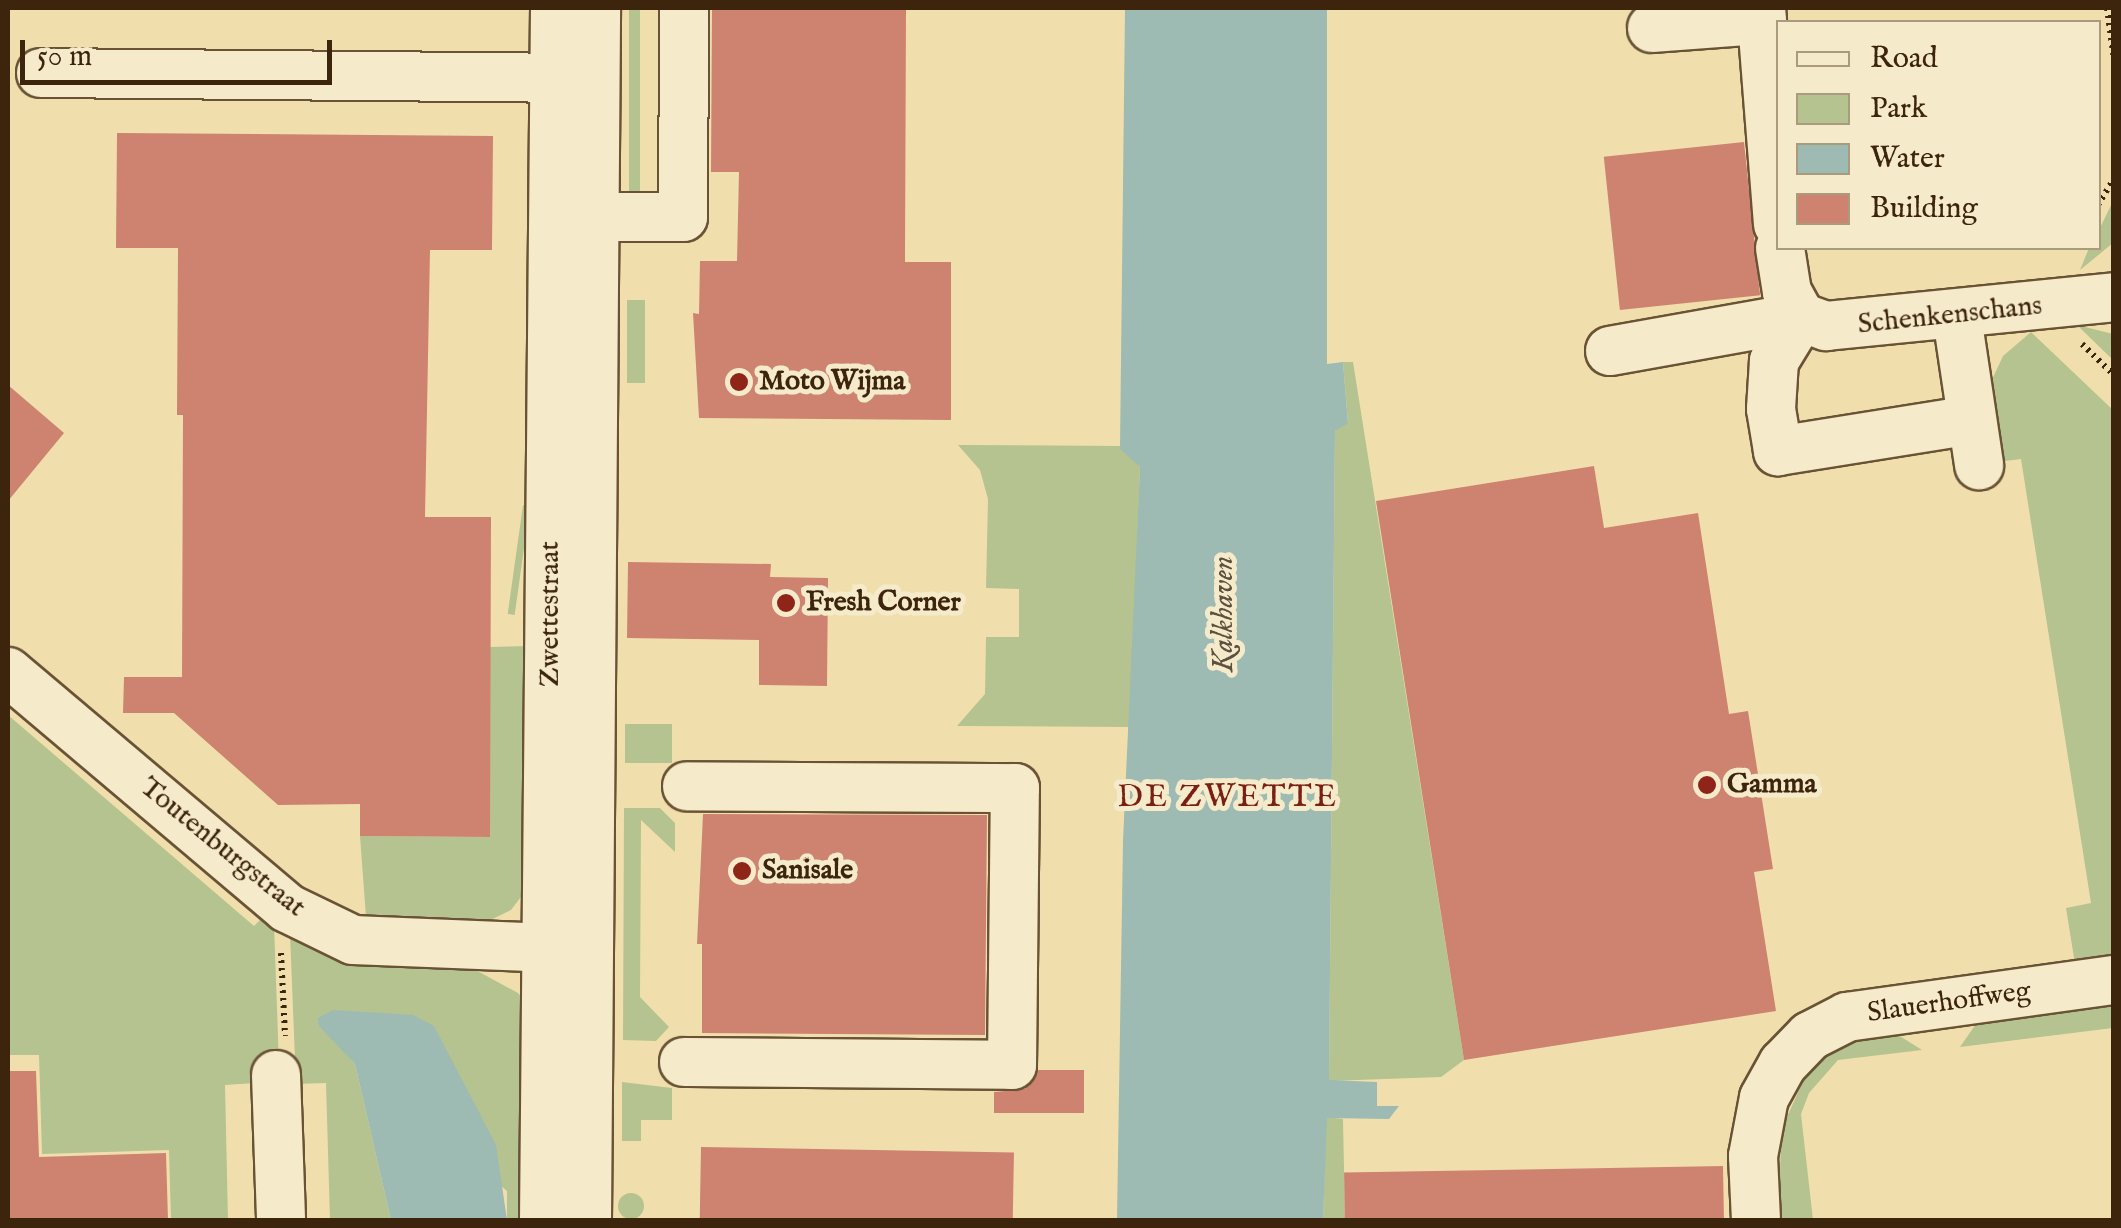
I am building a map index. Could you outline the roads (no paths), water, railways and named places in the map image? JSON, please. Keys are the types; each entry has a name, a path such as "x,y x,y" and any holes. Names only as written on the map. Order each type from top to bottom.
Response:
{"street":[{"name":"Zwettestraat","path":"555,8 575,78"},
{"name":"Zwettestraat","path":"588,1220 569,948 575,78 596,8"},
{"path":"574,217 683,217 684,8"},
{"path":"1652,28 1761,14 1776,199"},
{"path":"41,72 575,78"},
{"path":"1780,250 1787,292 1802,317"},
{"name":"Schenkenschans","path":"1802,317 1858,328 2114,297"},
{"path":"1610,351 1802,317"},
{"path":"1802,317 1774,361 1770,409 1778,451 1976,442 1957,317"},
{"name":"Toutenburgstraat","path":"8,672 287,908 353,940 569,948"},
{"path":"684,1062 1012,1065 1015,788 687,786"},
{"name":"Zwettestraat","path":"544,1220 569,948"},
{"name":"Slauerhoffweg","path":"1756,1220 1753,1156 1764,1098 1783,1064 1810,1036 1848,1017 2114,980"},
{"path":"276,1075 281,1220"}],"water":[{"name":"Kalkhaven","path":"1125,8 1327,8 1327,364 1343,362 1348,423 1335,431 1329,1080 1377,1082 1377,1106 1399,1106 1389,1119 1327,1118 1323,1220 1117,1220 1123,841 1140,467 1120,449"},
{"path":"333,1010 413,1015 434,1026 496,1145 507,1220 391,1220 355,1064 319,1026 318,1018"}],"place":[{"name":"Moto Wijma","path":"739,382"},
{"name":"Fresh Corner","path":"786,603"},
{"name":"Gamma","path":"1707,785"},
{"name":"Sanisale","path":"742,871"}],"district":[{"name":"DE ZWETTE","path":"1228,798"}]}
